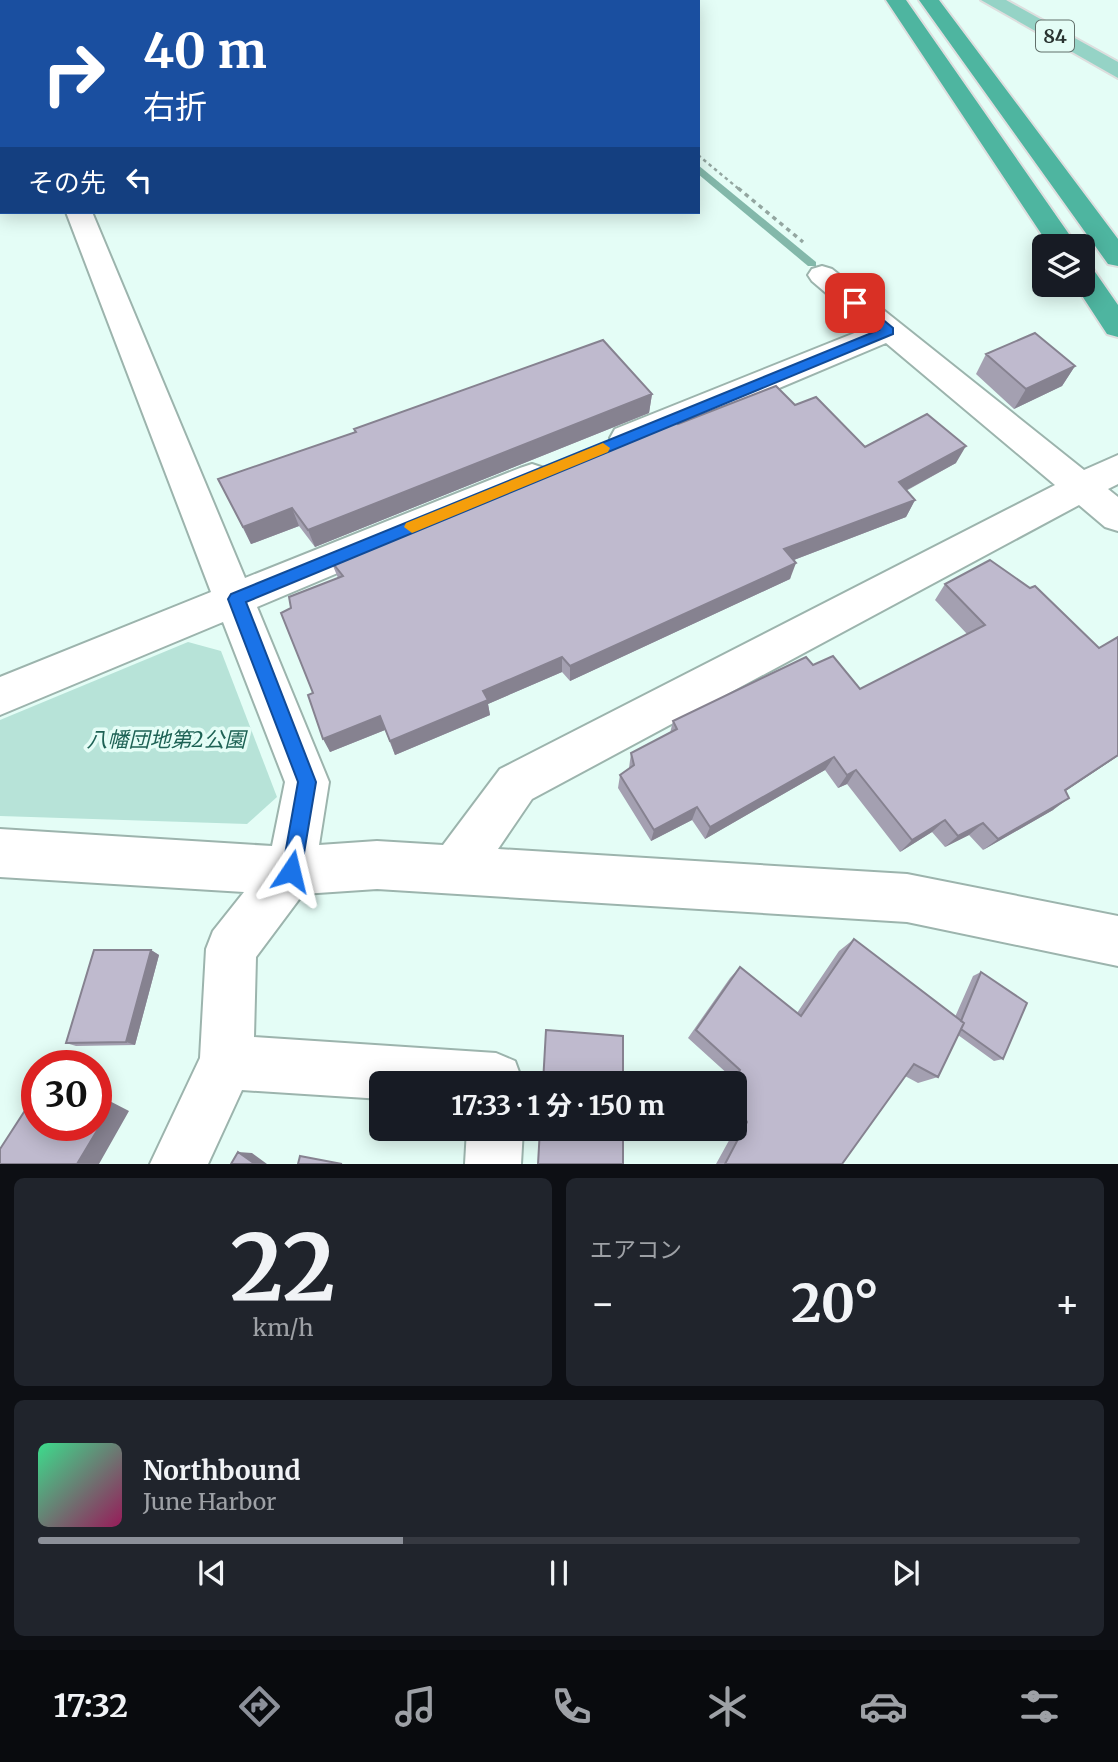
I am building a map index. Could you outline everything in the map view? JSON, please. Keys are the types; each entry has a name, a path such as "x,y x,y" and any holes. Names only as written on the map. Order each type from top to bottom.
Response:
{"highway":[{"path":"896,0 1055,234"},
{"path":"929,0 1118,258"},
{"path":"1095,293 1118,327"}],"main road":[{"name":"84","path":"991,0 1118,71"}],"street":[{"path":"80,214 307,782 291,871 231,949 227,1062 178,1164"},
{"path":"822,275 1118,517"},
{"path":"0,696 888,331"},
{"path":"455,869 516,784 1118,468"},
{"path":"0,853 291,871 377,865 907,898 1118,941"},
{"path":"227,1062 369,1072"},
{"path":"493,1164 494,1141"}],"path":[{"path":"700,157 807,245 822,275"}],"green space":[{"name":"八幡団地第2公園","path":"188,642 221,651 277,797 247,824 0,816 0,720"}],"building":[{"path":"1035,333 1075,366 1026,389 986,354"},
{"path":"603,340 652,394 308,530 292,508 243,527 218,479 356,432 354,429"},
{"path":"776,386 795,405 816,397 865,447 927,414 966,446 899,482 915,500 784,549 796,563 570,666 562,657 483,691 488,700 390,741 380,716 323,739 308,695 313,693 281,613 291,608 289,597 343,576 331,561 673,419 678,424"},
{"path":"990,560 1030,588 1035,586 1099,648 1118,637 1118,755 1065,790 1069,798 998,839 983,823 958,836 945,820 912,840 856,770 847,775 834,757 710,827 697,807 654,830 620,775 634,765 631,753 677,729 673,721 806,657 813,665 833,656 860,689 985,625 945,584"},
{"path":"854,939 964,1023 938,1077 914,1064 842,1164 725,1164 737,1141 747,1141 747,1071 739,1071 696,1030 740,967 801,1016"},
{"path":"94,950 151,950 126,1042 66,1043"},
{"path":"981,972 1027,1003 1003,1059 961,1029 964,1023 961,1021"},
{"path":"546,1030 623,1036 623,1071 544,1071"},
{"path":"21,1117 21,1141 91,1141 77,1164 0,1164 0,1149"},
{"path":"539,1141 623,1141 623,1164 538,1164"},
{"path":"238,1152 255,1164 231,1164"},
{"path":"300,1156 342,1164 298,1164"}],"waterway":[{"path":"700,170 812,264"}],"slow traffic":[{"path":"412,527 603,448"}],"route":[{"path":"291,871 307,782 236,599 888,331 855,303"}]}
